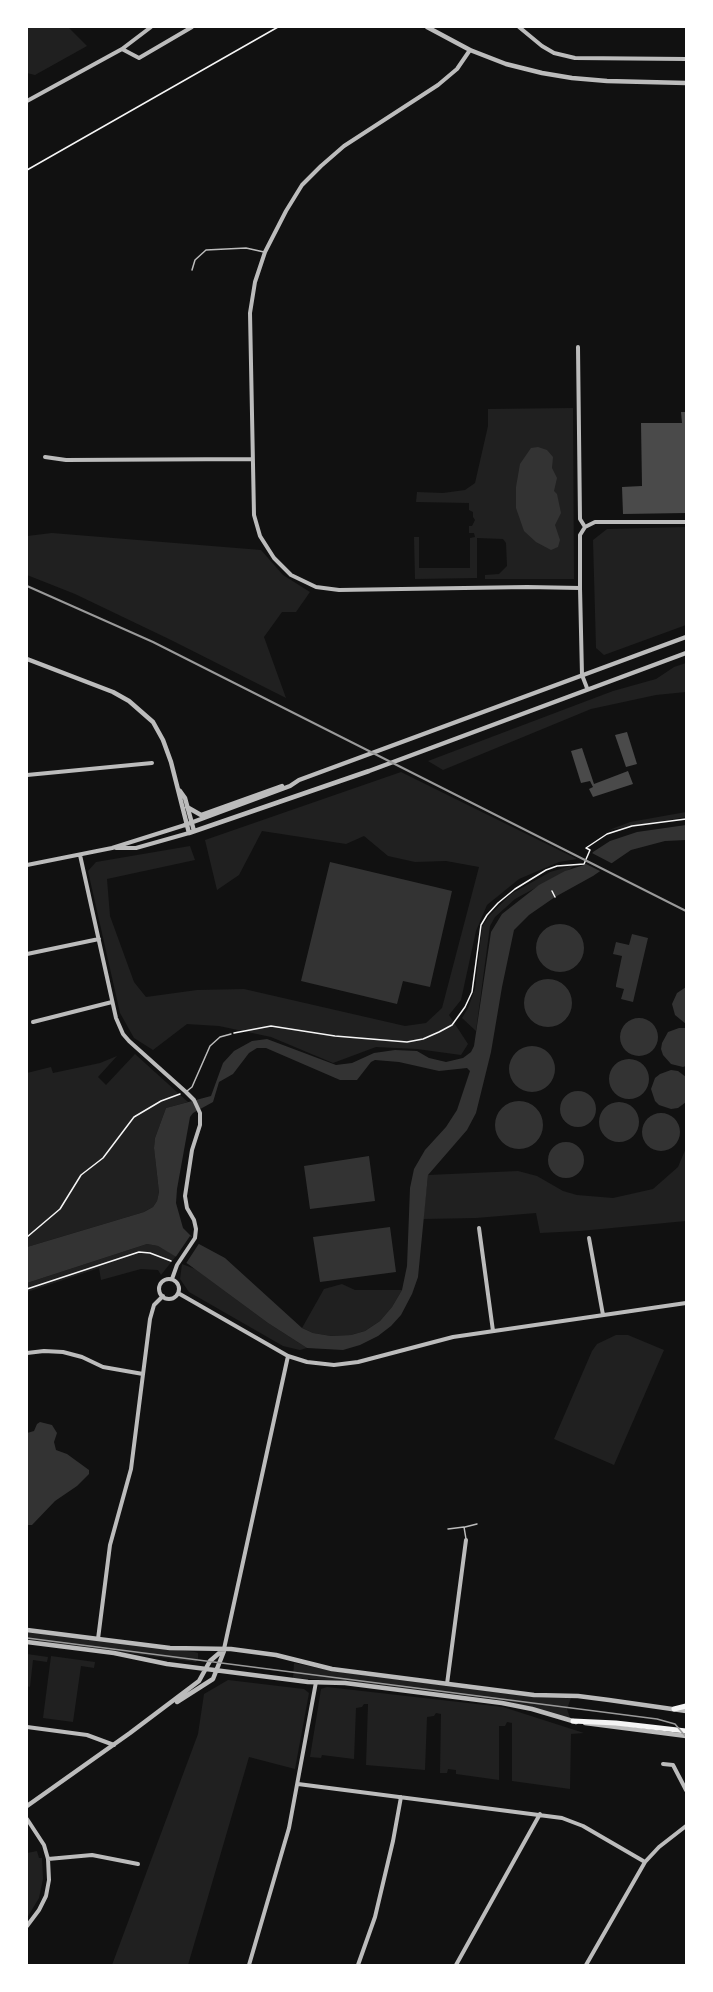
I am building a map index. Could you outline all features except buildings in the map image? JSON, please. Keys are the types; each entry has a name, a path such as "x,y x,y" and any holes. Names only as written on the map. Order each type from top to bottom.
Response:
{"main road":[{"path":"674,1709 686,1706"},
{"path":"573,1721 686,1731"}],"street":[{"path":"27,101 122,49 151,27"},
{"path":"122,49 139,58 192,27"},
{"path":"427,27 470,50 506,64 572,78 686,83"},
{"path":"519,27 554,53 575,58 686,59"},
{"path":"470,50 457,69 438,85 344,146 321,166 302,186 265,252 255,282 250,313 254,515 260,536 274,558 291,575 315,587 339,591 580,588"},
{"path":"578,347 580,519 585,527"},
{"path":"45,457 66,460 252,459"},
{"path":"587,688 582,675 580,535 585,527 595,522 686,522"},
{"path":"187,807 201,814 686,637"},
{"path":"112,848 136,848 268,807 686,652"},
{"path":"27,659 112,692 140,710 153,722 163,740 187,807 192,822 192,832"},
{"path":"27,775 152,763"},
{"path":"27,865 112,848 185,825 290,786 299,780"},
{"path":"179,789 185,825 192,832"},
{"path":"80,855 112,1002 123,1034 194,1100 200,1113 200,1125 192,1150 185,1196 187,1208 194,1220 195,1238 178,1263 172,1280"},
{"path":"27,954 99,939"},
{"path":"33,1022 112,1002"},
{"path":"479,1228 493,1331"},
{"path":"589,1238 603,1315"},
{"path":"172,1280 178,1286 178,1293"},
{"path":"172,1280 161,1282 159,1290 163,1296 172,1298 178,1293"},
{"path":"178,1293 288,1356 307,1362 334,1365 358,1362 453,1337 686,1303"},
{"path":"98,1639 110,1545 130,1469 152,1311 157,1300 163,1296"},
{"path":"27,1353 44,1350 63,1352 82,1357 103,1367 143,1374"},
{"path":"160,1711 204,1686 213,1679 217,1670 224,1649 288,1356"},
{"path":"447,1684 466,1540"},
{"path":"27,1630 170,1648 224,1649 276,1655 332,1669 542,1696 578,1696 686,1711"},
{"path":"27,1642 124,1655 167,1664 502,1703 573,1721 686,1736"},
{"path":"27,1806 114,1745 199,1681 210,1661 224,1649"},
{"path":"249,1965 284,1848 316,1682"},
{"path":"27,1727 87,1735 114,1745"},
{"path":"663,1764 673,1766 686,1790"},
{"path":"298,1784 562,1818 583,1826 645,1862"},
{"path":"358,1965 375,1917 401,1797"},
{"path":"456,1965 540,1814"},
{"path":"27,1819 44,1845 48,1859 49,1880 46,1896 27,1926"},
{"path":"586,1965 645,1862 659,1847 686,1826"},
{"path":"48,1859 92,1855 138,1863"}],"lane":[{"path":"192,270 195,260 206,250 246,248 265,252"},
{"path":"186,1092 192,1087 210,1046 220,1037 231,1034"},
{"path":"448,1529 477,1524"},
{"path":"464,1527 466,1540"}],"path":[{"path":"27,170 278,27"},
{"path":"231,1034 271,1026 335,1036 406,1042 423,1039 439,1032 452,1024 465,1007 472,992 477,941 481,926 487,915 515,889 557,866 584,864 590,850 586,848 607,834 632,826 686,819"},
{"path":"552,891 555,897"},
{"path":"27,1237 60,1209 81,1175 103,1158 134,1117 161,1101 186,1092"},
{"path":"27,1289 139,1252 150,1253 178,1263"}],"shaded area":[{"path":"27,27 68,27 87,46 35,75 27,73"},
{"path":"573,408 574,579 485,579 485,575 499,574 507,566 506,543 503,539 477,538 477,578 415,579 414,537 419,537 419,568 470,568 470,538 475,537 474,533 469,533 469,526 472,526 475,520 473,512 469,510 469,503 416,502 417,492 443,493 465,490 475,483 488,426 488,409"},
{"path":"538,447 547,450 553,457 552,468 557,478 554,491 557,494 561,513 555,525 560,540 558,547 551,550 536,542 524,531 516,508 516,487 520,464 531,448"},
{"path":"686,527 686,625 604,655 596,648 593,540 607,529"},
{"path":"52,533 261,550 283,575 310,592 296,612 282,612 264,637 286,698 75,594 27,575 27,536"},
{"path":"686,663 686,692 656,695 591,709 443,770 428,761 613,691 656,679 674,667"},
{"path":"401,772 577,859 559,862 519,879 487,905 476,931 461,1000 449,1015 468,1044 461,1055 417,1049 376,1047 333,1063 271,1037 219,1026 187,1024 153,1050 134,1038 120,1013 88,871 96,862 190,846 195,860 107,879 110,916 134,982 146,997 197,990 244,989 405,1026 426,1023 442,1008 479,867 446,861 415,862 388,856 364,836 346,844 262,831 239,875 217,890 205,840"},
{"path":"686,812 686,817 609,830 630,822"},
{"path":"686,825 686,840 665,841 631,850 593,876 555,897 529,915 514,930 491,1052 476,1113 467,1130 428,1175 418,1277 401,1315 378,1336 343,1350 307,1348 268,1323 188,1264 158,1246 147,1244 27,1283 27,1247 144,1212 153,1207 159,1192 155,1138 166,1108 211,1096 223,1063 234,1051 252,1041 267,1039 336,1065 352,1063 374,1053 395,1050 417,1051 429,1058 446,1062 463,1058 471,1052 474,1046 491,932 502,914 539,885 565,871 584,865 593,852 610,841 637,832","holes":["257,1048 266,1048 340,1080 357,1080 375,1060 399,1062 439,1071 467,1068 470,1071 457,1110 446,1127 425,1150 414,1169 410,1188 407,1266 402,1290 380,1321 365,1331 351,1335 331,1336 313,1333 302,1328 225,1258 199,1244 183,1228 176,1203 190,1117 213,1102 219,1082 233,1074 249,1053"]},
{"path":"330,862 452,891 430,987 403,981 397,1004 301,981"},
{"path":"574,865 515,899 495,917 490,926 476,1031 462,1018 475,989 482,927 489,916 511,894 550,872"},
{"path":"555,924 565,924 577,931 584,943 584,953 577,965 565,972 555,972 540,961 536,953 536,943 547,928"},
{"path":"632,934 648,938 633,1002 621,999 624,989 616,987 622,956 613,954 616,942 629,945"},
{"path":"548,979 565,986 572,1003 565,1020 548,1027 531,1020 524,1003 531,986"},
{"path":"686,987 686,1024 675,1015 672,1004 677,993"},
{"path":"639,1018 653,1023 658,1037 653,1051 639,1056 625,1051 620,1037 625,1023"},
{"path":"686,1028 686,1066 683,1067 671,1064 661,1049 668,1032"},
{"path":"537,1046 549,1052 554,1060 554,1078 549,1086 541,1091 527,1092 519,1089 512,1082 509,1064 512,1056 519,1049"},
{"path":"135,1054 188,1102 166,1108 155,1138 159,1192 157,1201 153,1207 144,1212 27,1247 27,1073 51,1067 53,1073 100,1063 117,1056 98,1077 106,1085"},
{"path":"629,1059 643,1065 649,1079 643,1093 629,1099 615,1093 609,1079 615,1065"},
{"path":"671,1070 678,1071 686,1077 686,1102 678,1108 671,1109 655,1101 651,1089 655,1078"},
{"path":"578,1091 591,1096 596,1109 591,1122 578,1127 565,1122 560,1109 565,1096"},
{"path":"519,1101 536,1108 543,1125 536,1142 519,1149 502,1142 495,1125 502,1108"},
{"path":"619,1102 633,1108 639,1122 633,1136 619,1142 605,1136 599,1122 605,1108"},
{"path":"661,1113 675,1118 680,1132 675,1146 661,1151 647,1146 642,1132 647,1118"},
{"path":"566,1142 579,1147 584,1160 579,1173 566,1178 553,1173 548,1160 553,1147"},
{"path":"686,1148 686,1221 540,1233 536,1213 476,1218 423,1219 428,1175 518,1171 537,1176 563,1191 577,1195 613,1198 653,1189 678,1167"},
{"path":"369,1156 375,1201 310,1209 304,1166"},
{"path":"390,1227 396,1272 320,1282 313,1237"},
{"path":"147,1244 158,1246 176,1256 161,1275 158,1270 141,1269 101,1280 99,1268 27,1292 27,1283"},
{"path":"182,1264 195,1269 268,1323 307,1348 300,1350 283,1346 189,1292 180,1279"},
{"path":"342,1284 355,1290 402,1290 380,1321 365,1331 351,1335 331,1336 313,1333 302,1328 324,1289"},
{"path":"616,1335 628,1335 664,1350 614,1465 554,1439 592,1351 597,1344"},
{"path":"40,1422 52,1425 57,1433 54,1442 56,1450 67,1454 89,1470 89,1474 77,1486 55,1501 32,1525 27,1525 27,1433 34,1431"},
{"path":"27,1632 195,1652 198,1653 198,1659 196,1662 27,1640"},
{"path":"27,1654 48,1657 47,1662 33,1660 30,1687 27,1686"},
{"path":"51,1656 95,1662 94,1668 81,1666 73,1722 43,1718"},
{"path":"294,1663 332,1671 541,1698 571,1698 567,1709 570,1718 507,1701 345,1681 293,1678"},
{"path":"228,1680 304,1689 309,1693 295,1769 249,1757 188,1965 112,1965 198,1734 204,1694"},
{"path":"327,1687 503,1707 584,1733 571,1734 570,1789 512,1781 512,1723 507,1722 505,1726 499,1726 499,1780 456,1774 456,1770 448,1769 447,1773 440,1773 441,1714 436,1713 434,1716 427,1717 425,1770 366,1765 368,1704 356,1708 354,1759 322,1755 321,1758 310,1757 321,1689"},
{"path":"37,1851 39,1858 42,1858 43,1879 39,1898 27,1918 27,1853"}],"pier":[{"path":"590,852 613,864 602,872 582,862"},
{"path":"190,1236 200,1242 185,1265 175,1258"}],"tram line":[{"path":"27,1638 657,1719 675,1724 686,1737"}],"railway":[{"path":"27,586 153,642 686,911"}]}
